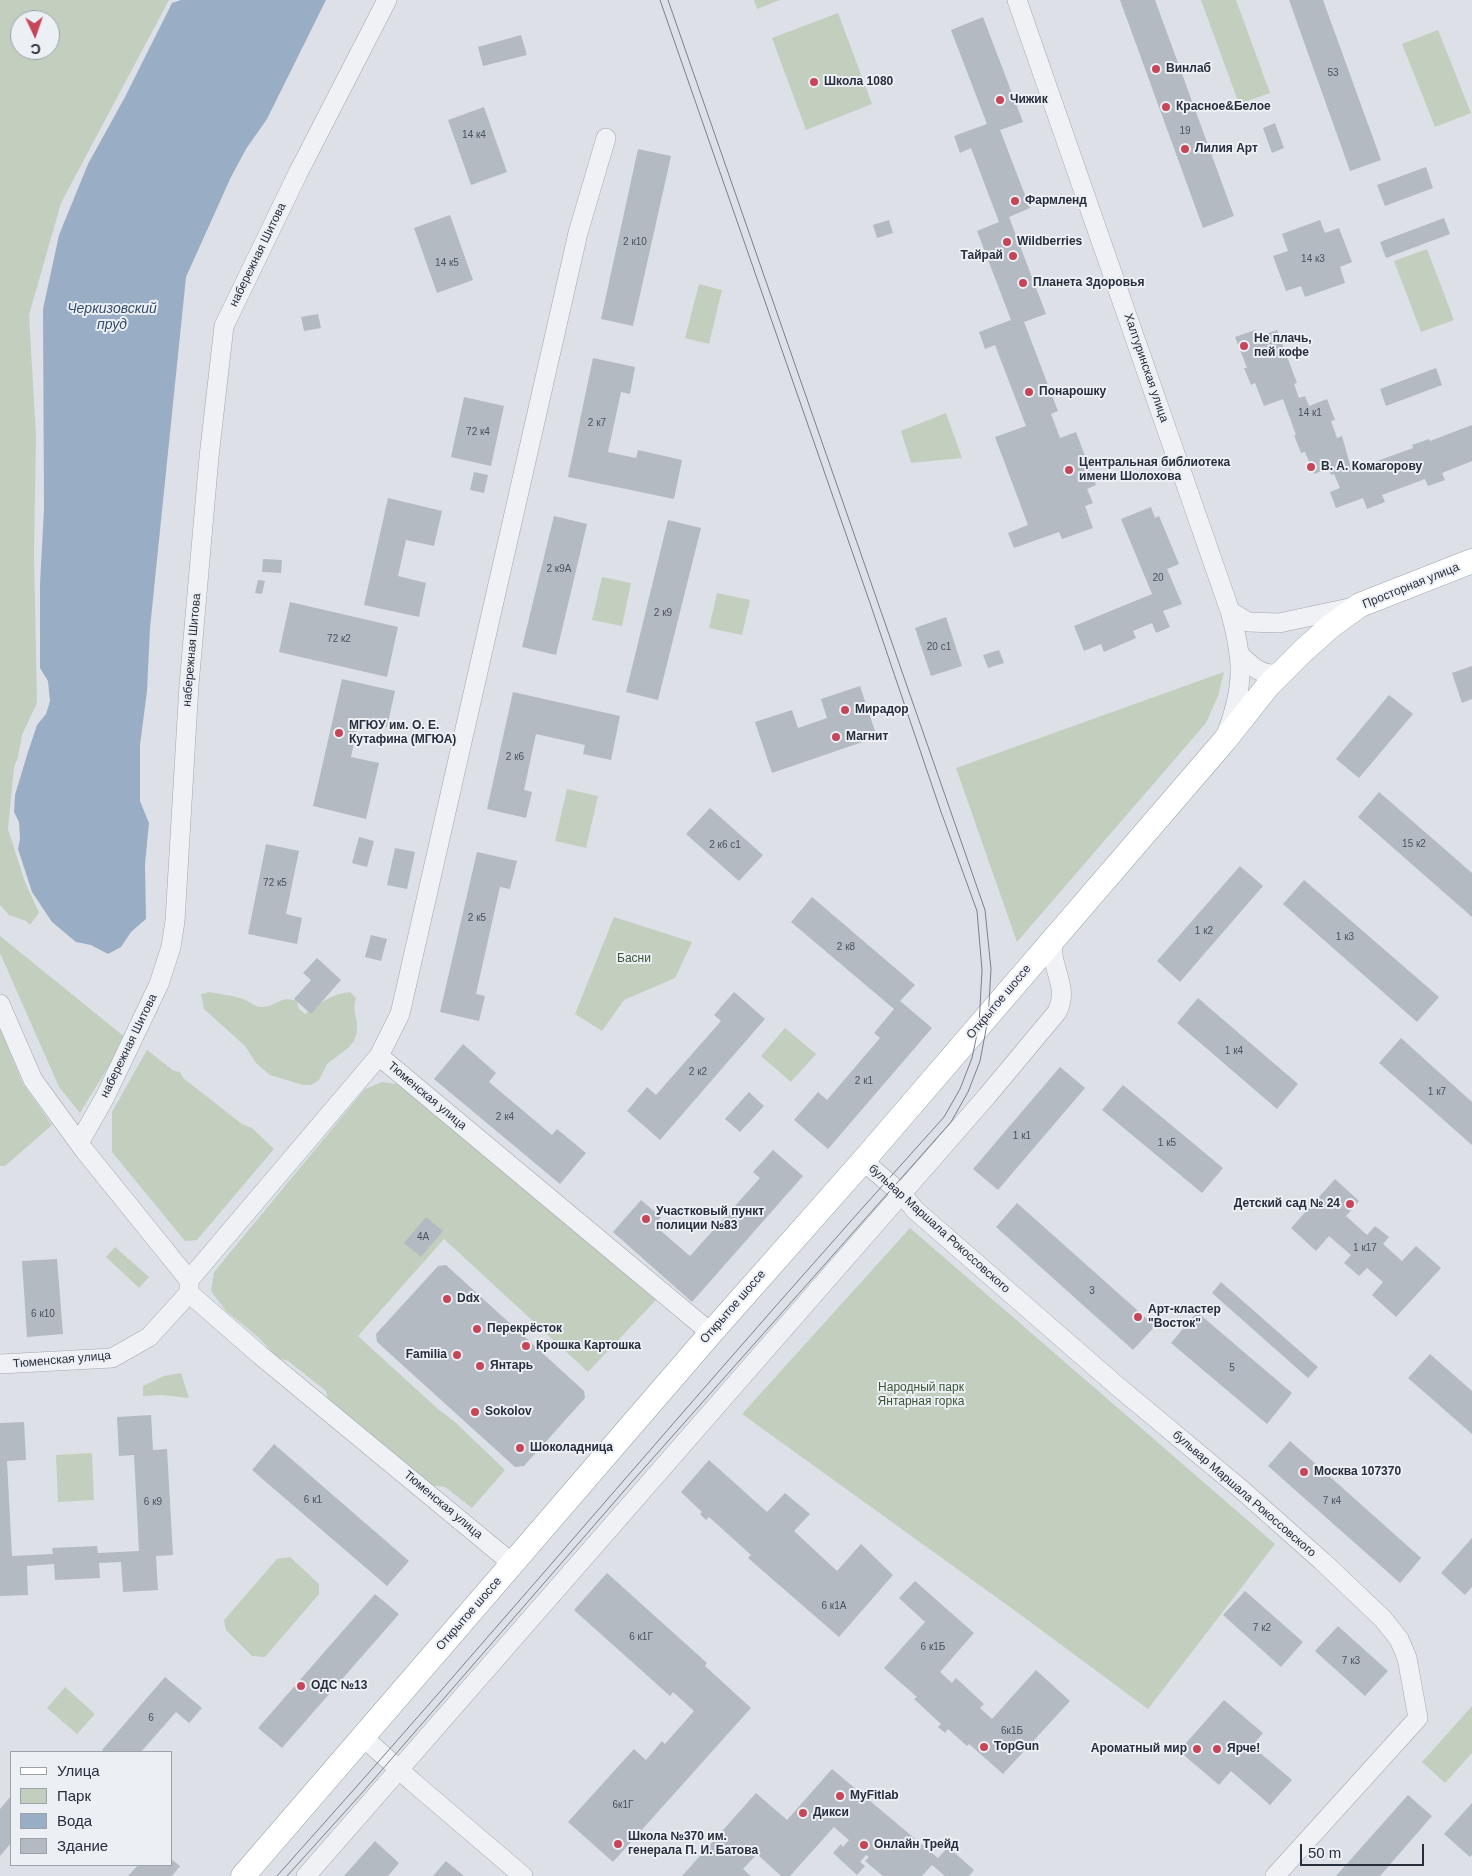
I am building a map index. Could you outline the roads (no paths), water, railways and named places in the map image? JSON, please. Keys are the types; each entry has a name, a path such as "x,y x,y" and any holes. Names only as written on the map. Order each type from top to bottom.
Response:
{"main road":[{"name":"Просторная улица","path":"1225,740 1279,674 1331,626 1360,605 1472,561"},
{"name":"Открытое шоссе","path":"243,1876 1225,740"}],"street":[{"name":"набережная Шитова","path":"79,1143 105,1097 159,984 170,947 175,920 189,685 209,457 224,326 298,173 387,0"},
{"name":"Халтуринская улица","path":"1017,0 1230,611 1240,655 1240,691 1225,740"},
{"path":"379,1056 400,1014 578,233 606,138"},
{"path":"1230,611 1248,622 1279,623 1360,605"},
{"path":"1240,655 1260,671 1268,674 1279,674"},
{"path":"306,1876 902,1194 1057,1012 1063,996 1052,959 1054,937"},
{"path":"0,1004 33,1080 189,1286"},
{"name":"Тюменская улица","path":"0,1364 112,1358 149,1337 379,1056 711,1333"},
{"name":"бульвар Маршала Рокоссовского","path":"863,1161 902,1194 915,1210 1048,1326 1322,1561 1383,1619 1400,1639 1407,1658 1418,1718 1276,1876"},
{"name":"Тюменская улица","path":"189,1286 260,1355 513,1564"},
{"path":"363,1737 523,1876"}],"water":[{"name":"Черкизовский пруд","path":"181,0 326,0 267,119 246,149 231,177 186,277 150,628 147,691 140,745 140,801 149,823 145,864 146,919 131,932 121,947 108,954 91,945 76,942 52,922 32,892 18,849 20,839 19,822 14,812 15,795 27,755 37,725 46,714 50,701 48,681 40,668 40,584 44,509 43,309 59,235 88,164 125,97 172,3"}],"tram line":[{"path":"277,1876 944,1117 960,1089 972,1058 979,1025 982,970 977,911 660,0"},
{"path":"287,1876 361,1794 630,1484 951,1122 968,1092 980,1061 988,1019 991,969 985,910 668,0"}],"place":[{"name":"Винлаб","path":"1156,69"},
{"name":"Школа 1080","path":"814,82"},
{"name":"Чижик","path":"1000,100"},
{"name":"Красное&Белое","path":"1166,107"},
{"name":"Лилия Арт","path":"1185,149"},
{"name":"Фармленд","path":"1015,201"},
{"name":"Wildberries","path":"1007,242"},
{"name":"Тайрай","path":"1013,256"},
{"name":"Планета Здоровья","path":"1023,283"},
{"name":"Не плачь, пей кофе","path":"1244,346"},
{"name":"Понарошку","path":"1029,392"},
{"name":"В. А. Комагорову","path":"1311,467"},
{"name":"Центральная библиотека имени Шолохова","path":"1069,470"},
{"name":"Мирадор","path":"845,710"},
{"name":"МГЮУ им. О. Е. Кутафина (МГЮА)","path":"339,733"},
{"name":"Магнит","path":"836,737"},
{"name":"Детский сад № 24","path":"1350,1204"},
{"name":"Участковый пункт полиции №83","path":"646,1219"},
{"name":"Ddx","path":"447,1299"},
{"name":"Арт-кластер \"Восток\"","path":"1138,1317"},
{"name":"Перекрёсток","path":"477,1329"},
{"name":"Крошка Картошка","path":"526,1346"},
{"name":"Familia","path":"457,1355"},
{"name":"Янтарь","path":"480,1366"},
{"name":"Sokolov","path":"475,1412"},
{"name":"Шоколадница","path":"520,1448"},
{"name":"Москва 107370","path":"1304,1472"},
{"name":"ОДС №13","path":"301,1686"},
{"name":"TopGun","path":"984,1747"},
{"name":"Ароматный мир","path":"1197,1749"},
{"name":"Ярче!","path":"1217,1749"},
{"name":"MyFitlab","path":"840,1796"},
{"name":"Дикси","path":"803,1813"},
{"name":"Школа №370 им. генерала П. И. Батова","path":"618,1844"},
{"name":"Онлайн Трейд","path":"864,1845"}],"park label":[{"name":"Басни","path":"634,959"},
{"name":"Народный парк Янтарная горка","path":"921,1395"}]}
